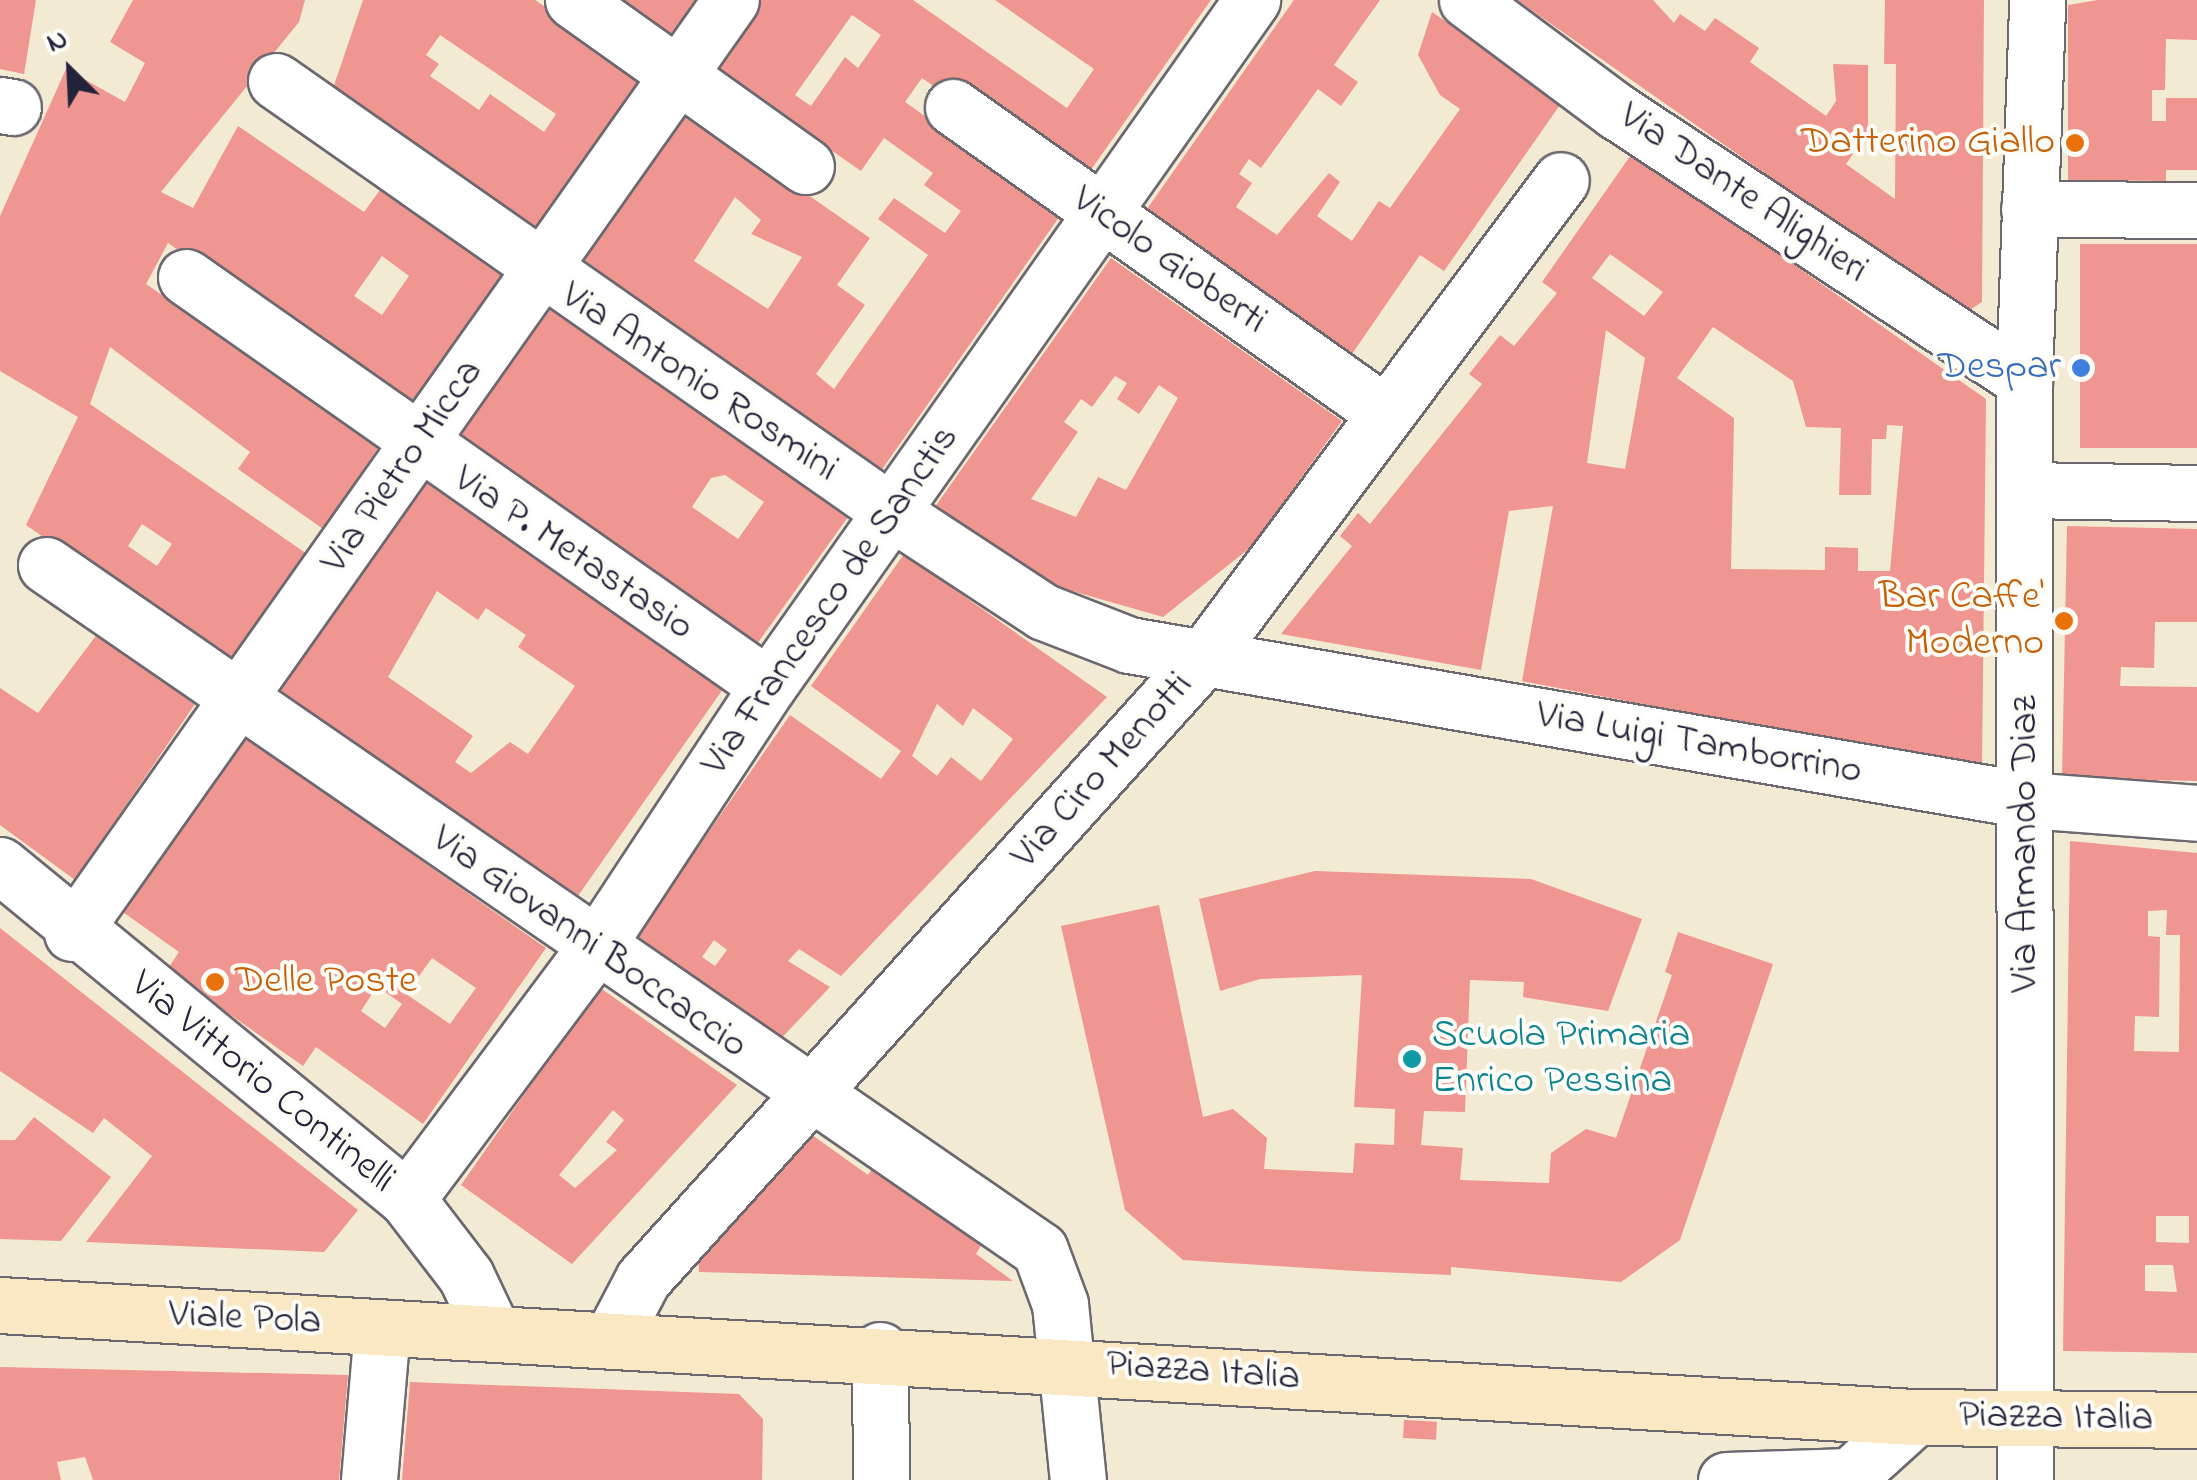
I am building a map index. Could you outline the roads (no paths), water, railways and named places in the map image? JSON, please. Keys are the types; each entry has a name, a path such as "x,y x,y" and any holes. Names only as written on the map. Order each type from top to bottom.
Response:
{"street":[{"path":"574,0 680,72 806,166"},
{"name":"Via Pietro Micca","path":"72,932 418,448 536,272 731,0"},
{"name":"Via Francesco de Sanctis","path":"407,1199 595,948 768,686 1105,216 1252,0"},
{"name":"Via Dante Alighieri","path":"1467,0 1616,111 2024,380"},
{"name":"Via Armando Diaz","path":"2025,1480 2024,380 2037,0"},
{"name":"Via Antonio Rosmini","path":"276,81 536,272 1044,612 1129,645 1202,660"},
{"name":"Vicolo Gioberti","path":"953,106 1385,413"},
{"name":"Via Ciro Menotti","path":"614,1334 642,1278 1202,660 1561,180"},
{"path":"2029,209 2197,210"},
{"name":"Via P. Metastasio","path":"186,277 418,448 768,686"},
{"path":"2026,490 2197,494"},
{"name":"Via Giovanni Boccaccio","path":"46,565 240,697 805,1096 1040,1250 1060,1304 1078,1480"},
{"name":"Via Luigi Tamborrino","path":"1202,660 2026,800 2197,813"},
{"name":"Via Vittorio Continelli","path":"0,865 72,932 407,1199 466,1276 490,1329"},
{"name":"Viale Pola","path":"0,1305 382,1328 490,1329"},
{"path":"369,1480 382,1328"},
{"name":"Piazza Italia","path":"490,1329 880,1350 1915,1417 2197,1420"},
{"path":"880,1350 880,1480"},
{"name":"Piazza Italia","path":"1726,1480 1850,1476 1915,1417"}],"place":[{"name":"Datterino Giallo","path":"2075,143"},
{"name":"Despar","path":"2081,368"},
{"name":"Bar Caffe' Moderno","path":"2064,621"},
{"name":"Delle Poste","path":"215,982"},
{"name":"Scuola Primaria Enrico Pessina","path":"1412,1059"}]}
